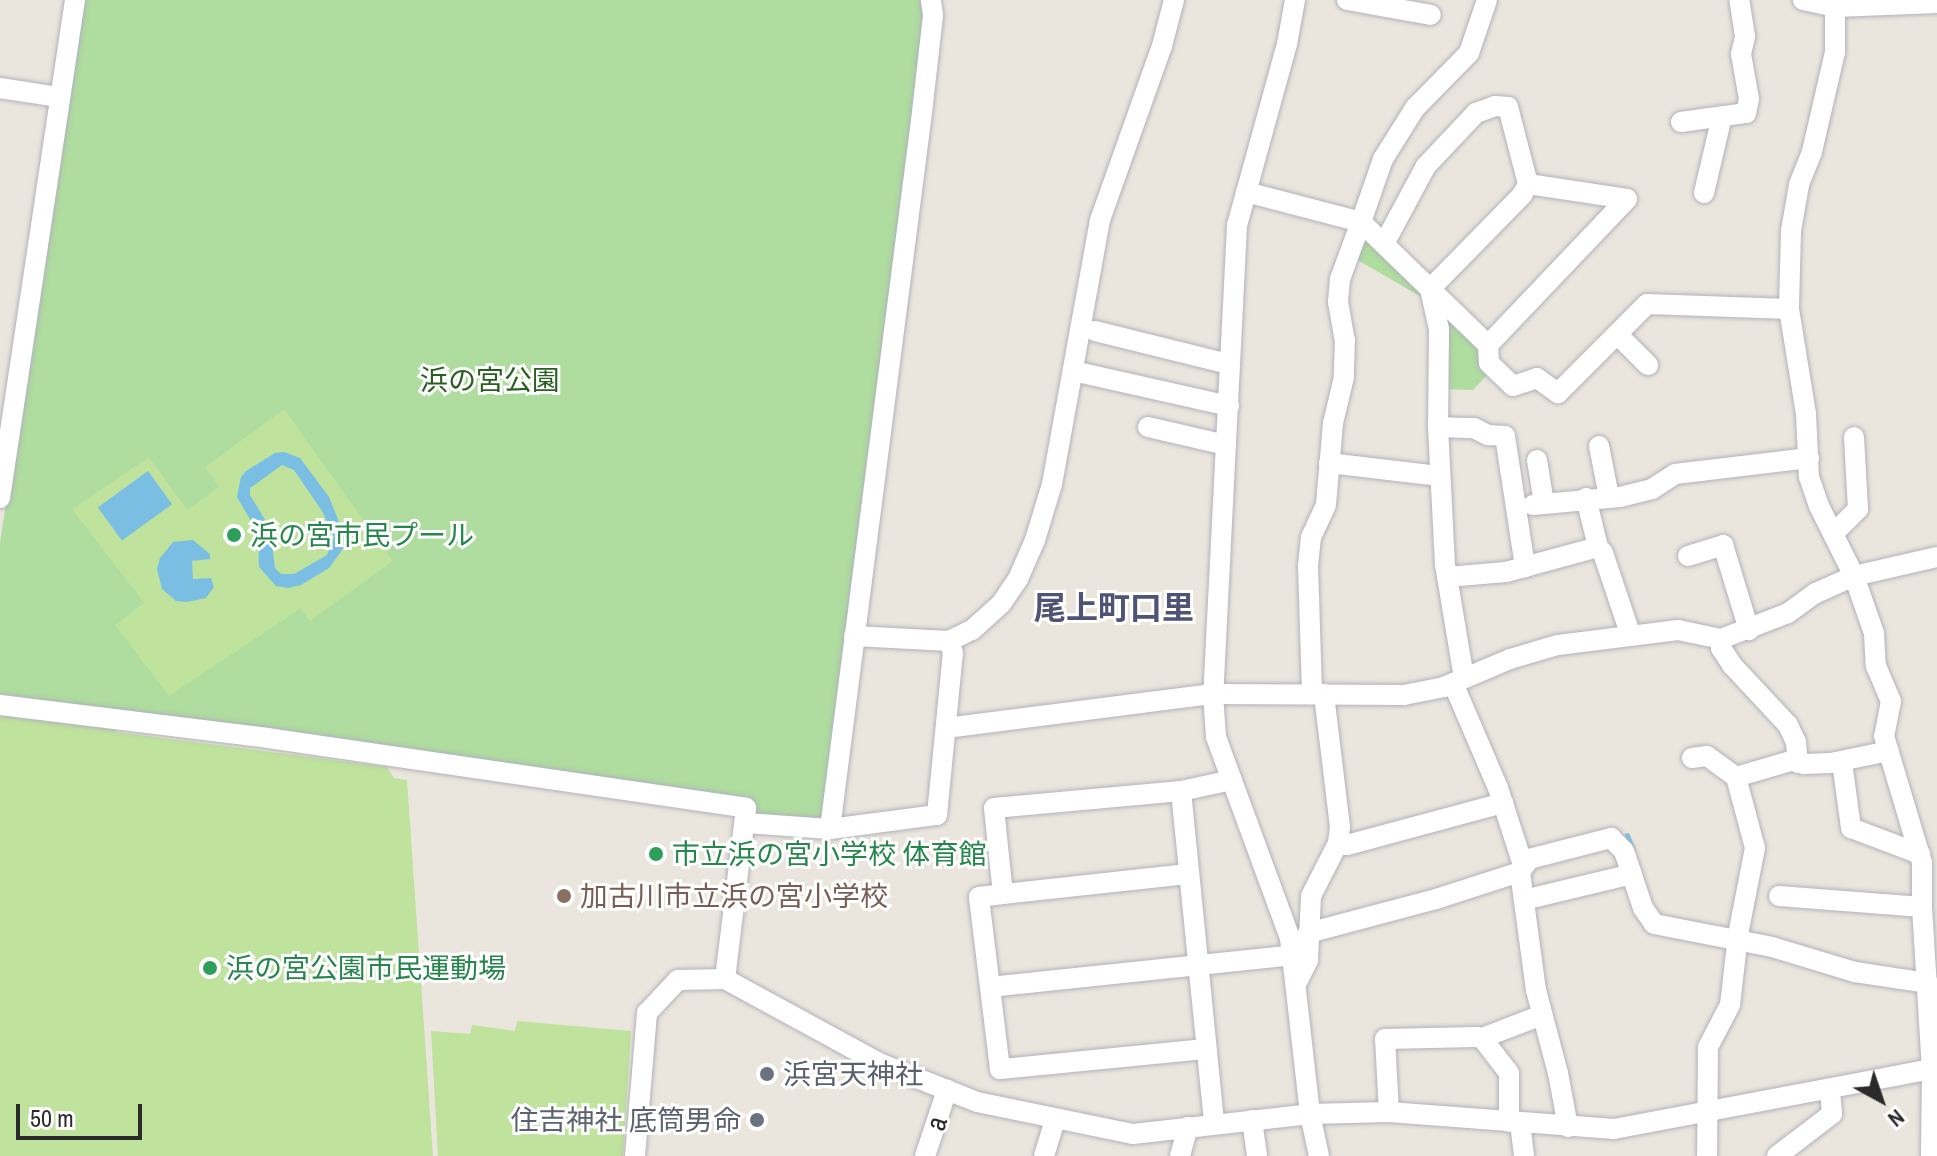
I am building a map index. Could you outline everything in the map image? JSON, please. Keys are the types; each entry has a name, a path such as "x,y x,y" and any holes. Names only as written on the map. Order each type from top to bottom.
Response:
{"street":[{"path":"0,498 74,0"},
{"path":"830,829 921,121 933,15 931,0"},
{"path":"854,636 949,641 987,618 1018,579 1047,503 1100,220 1162,46 1174,0"},
{"path":"1295,0 1287,44 1237,226 1213,694 1216,737 1290,938 1310,1114 1319,1156"},
{"path":"1347,0 1431,15"},
{"path":"1296,984 1308,960 1311,896 1338,843 1337,786 1318,694 1308,565 1311,537 1326,505 1333,423 1344,377 1345,340 1338,302 1340,279 1383,159 1415,108 1469,53 1487,0"},
{"path":"1681,122 1746,113 1749,99 1741,54 1745,36 1739,0"},
{"path":"1803,0 1835,4 1937,3"},
{"path":"1835,4 1835,52 1812,152 1799,185 1791,231 1789,309 1809,477 1854,576 1874,633 1876,666 1891,701 1884,736 1926,860 1922,907 1931,979 1935,1068 1931,1156"},
{"path":"0,88 59,97"},
{"path":"1385,242 1426,166 1476,113 1495,106 1508,107 1528,184 1522,195 1430,289"},
{"path":"1712,182 1722,116"},
{"path":"1488,345 1627,199 1528,184"},
{"path":"1246,192 1361,222 1488,345 1489,363 1513,386 1537,378 1558,393 1647,304 1789,309"},
{"path":"1430,289 1439,329 1440,476 1459,680 1503,803 1522,869 1526,938 1568,1127"},
{"path":"1095,331 1228,364"},
{"path":"1617,334 1648,365"},
{"path":"1073,371 1229,406"},
{"path":"1148,427 1226,445"},
{"path":"1438,427 1474,428 1488,435 1505,436 1525,567"},
{"path":"1834,533 1858,509 1854,437"},
{"path":"1599,446 1609,497"},
{"path":"1537,460 1538,504 1652,489 1675,474 1809,458"},
{"path":"1329,463 1440,476"},
{"path":"1586,498 1598,547 1603,553 1630,633"},
{"path":"1688,556 1723,545 1749,630"},
{"path":"1447,577 1525,567 1598,547"},
{"path":"946,728 1213,694 1404,695 1459,680 1534,651 1630,633 1678,630 1721,639 1788,613 1816,593 1854,576 1937,557"},
{"path":"1721,639 1721,648 1732,665 1788,725 1796,742 1798,763"},
{"path":"746,823 830,829 937,815 953,653 949,641"},
{"path":"0,705 268,738 746,808 725,979"},
{"path":"1736,777 1794,760 1798,763 1842,762 1889,751"},
{"path":"1692,758 1707,756 1736,777 1755,848 1730,1005 1708,1047 1707,1156"},
{"path":"1842,762 1851,828 1926,860"},
{"path":"1003,894 994,808 1181,791 1232,780"},
{"path":"1181,791 1196,967 1214,1124"},
{"path":"1338,843 1347,845 1503,803"},
{"path":"1308,933 1522,869 1529,859 1611,838 1624,851 1643,908 1654,924 1739,934 1855,972 1931,979"},
{"path":"1187,874 979,897 1000,1069 1205,1049"},
{"path":"1524,900 1632,874"},
{"path":"1779,896 1922,907"},
{"path":"990,987 1293,955"},
{"path":"635,1156 647,1013 678,980 725,979 879,1063 977,1102 1133,1134 1310,1114 1389,1112 1614,1129 1935,1068"},
{"path":"1389,1112 1385,1039 1482,1038 1542,1015"},
{"path":"1482,1038 1509,1073 1514,1123 1524,1156"},
{"path":"1777,1156 1832,1114 1830,1089"},
{"name":"a","path":"925,1156 947,1090"},
{"path":"1044,1156 1055,1120"},
{"path":"1252,1120 1257,1156"},
{"path":"1180,1156 1188,1127"}],"green space":[{"name":"浜の宮公園","path":"83,0 920,0 925,20 821,818 817,824 761,821 733,799 0,694 0,543"},
{"path":"1371,240 1427,297 1425,299 1354,258 1358,245"},
{"path":"1447,317 1482,350 1489,373 1473,390 1440,389"},
{"name":"浜の宮市民プール","path":"284,409 393,561 310,621 300,609 169,696 115,625 144,603 72,509 149,457 187,510 219,487 205,467"},
{"name":"浜の宮公園市民運動場","path":"0,710 116,725 116,732 387,767 394,778 407,780 433,1156 0,1156"},
{"path":"517,1021 631,1031 623,1156 438,1156 431,1031 470,1034 472,1025 515,1031"}],"water":[{"path":"284,452 300,458 329,497 344,534 343,549 329,568 301,585 288,588 276,586 259,567 258,533 237,497 241,477 246,471 275,453","holes":["282,465 294,470 322,511 334,537 327,555 294,574 281,574 275,568 270,528 250,495 250,488"]},
{"path":"148,471 172,504 122,541 98,507"},
{"path":"193,540 210,554 210,559 192,561 193,579 211,578 214,587 206,598 176,601 162,589 157,569 160,558 173,542"}],"waterway":[{"path":"1627,835 1632,848"}],"place":[{"name":"浜の宮市民プール","path":"234,535"},
{"name":"市立浜の宮小学校 体育館","path":"656,854"},
{"name":"加古川市立浜の宮小学校","path":"564,896"},
{"name":"浜の宮公園市民運動場","path":"210,968"},
{"name":"浜宮天神社","path":"767,1074"},
{"name":"住吉神社 底筒男命","path":"757,1120"}],"district":[{"name":"尾上町口里","path":"1114,608"}]}
